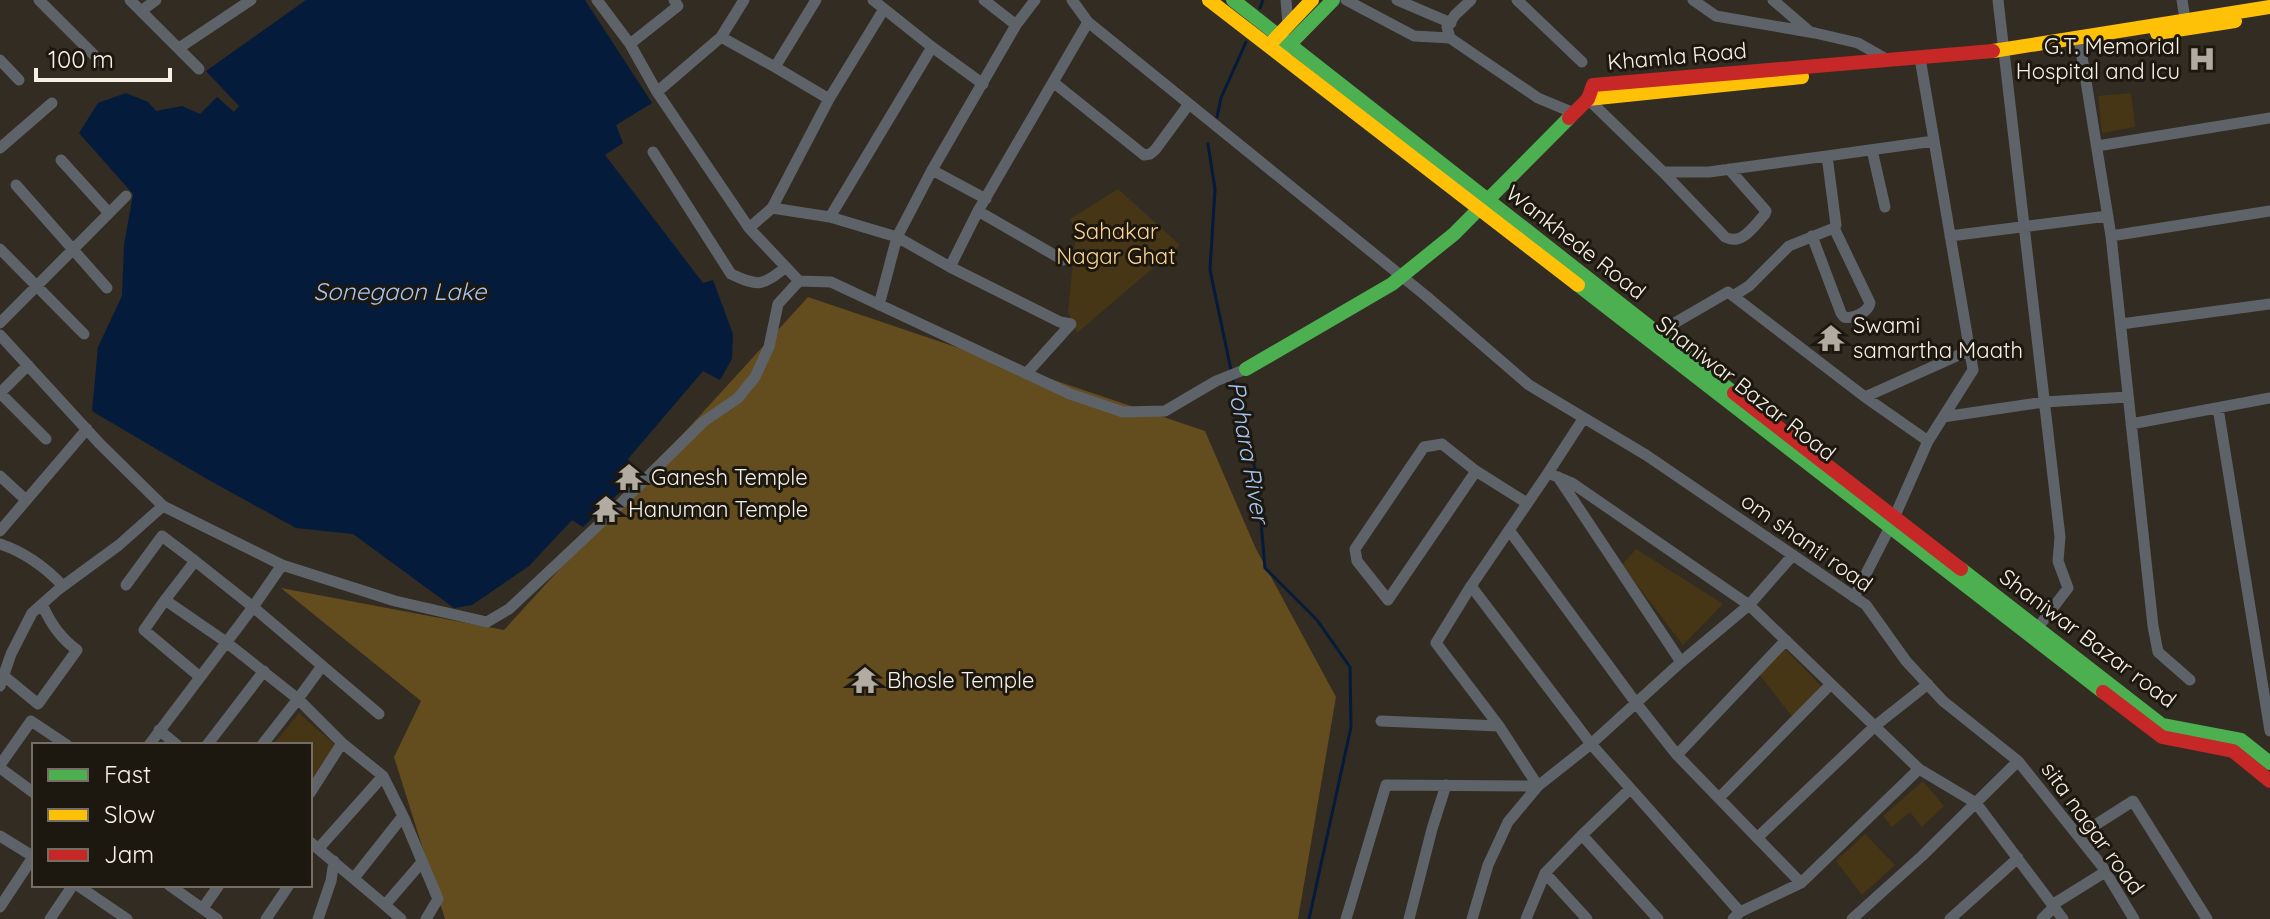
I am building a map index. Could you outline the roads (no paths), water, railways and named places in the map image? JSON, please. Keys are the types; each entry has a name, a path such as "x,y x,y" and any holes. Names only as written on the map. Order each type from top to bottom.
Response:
{"main road":[{"path":"1209,0 1281,41"},
{"name":"Wankhede Road","path":"1233,0 1481,204 1659,335 1891,522"},
{"path":"1281,41 1312,0"},
{"path":"1281,41 1333,0"},
{"name":"Khamla Road","path":"2080,41 2185,19 2270,7"},
{"name":"Khamla Road","path":"1920,61 1593,85 1588,99 2003,52 2270,16"},
{"path":"1246,369 1392,284 1454,234 1588,99"},
{"name":"Shaniwar Bazar Road","path":"1481,204 1891,522"},
{"name":"Shaniwar Bazar road","path":"1891,522 2162,725 2241,740 2270,763"},
{"name":"Shaniwar Bazar Road","path":"2034,632 2162,737 2233,751 2270,781"}],"street":[{"path":"39,0 100,61"},
{"path":"130,0 199,69"},
{"path":"141,11 156,0"},
{"path":"179,48 251,0"},
{"path":"597,0 630,44 657,92 749,228 799,281 831,282 1070,394 1123,412 1165,411 1216,381 1246,369"},
{"path":"657,92 721,37 744,0"},
{"path":"775,67 816,0"},
{"path":"873,0 983,84"},
{"path":"984,0 1016,25"},
{"path":"879,305 897,237 1016,25 1035,0"},
{"name":"om shanti road","path":"1072,0 1088,22 1401,276 1529,385 1646,455 1866,605 1906,661 1943,701 2018,761"},
{"path":"1281,41 1286,0"},
{"path":"1346,0 1414,36 1450,38 1538,98 1574,113"},
{"path":"1397,0 1451,23"},
{"path":"1450,38 1447,27 1471,0"},
{"path":"1517,0 1582,62"},
{"path":"1693,0 1716,16 1858,43 1888,61"},
{"path":"1773,0 1811,33"},
{"path":"1998,0 2060,537 2058,561 2068,588 2034,632"},
{"path":"2182,0 2185,19"},
{"path":"630,44 678,2"},
{"path":"749,228 772,208 829,99 884,9"},
{"path":"950,267 978,211 1088,22"},
{"path":"721,37 829,99"},
{"path":"2080,41 2111,236 2153,626 2158,652 2190,680"},
{"path":"830,217 932,47"},
{"path":"0,60 19,80"},
{"path":"1854,597 1928,441 1973,370 1920,61"},
{"path":"1053,82 1144,155 1155,150 1189,104"},
{"path":"1588,99 1725,237 1734,241 1741,239 1766,211 1729,169"},
{"path":"0,148 52,103"},
{"path":"2097,146 2270,118"},
{"path":"1663,172 1709,172 1934,141"},
{"path":"1872,150 1885,207"},
{"path":"653,152 731,274 751,284 766,283 786,267"},
{"path":"1812,236 1841,313 1844,317 1851,317 1866,310 1870,303 1835,226 1827,156"},
{"path":"61,160 109,213"},
{"path":"932,170 986,199"},
{"path":"16,185 107,288"},
{"path":"0,323 126,196"},
{"path":"772,208 830,217 897,237 950,267 1060,322 1071,324 1026,374"},
{"path":"978,211 1063,260"},
{"path":"2111,236 2270,211"},
{"path":"1950,236 2108,216"},
{"path":"1733,296 1749,286 1789,246 1835,226"},
{"path":"1835,226 1874,302"},
{"path":"0,249 84,334"},
{"path":"0,335 163,506 282,565 395,601 487,622 509,609 703,422 738,398 755,377 769,347 778,304 799,281"},
{"path":"1659,335 1728,292 1928,441"},
{"path":"2121,324 2270,304"},
{"path":"1865,397 1970,350"},
{"path":"28,365 0,393 46,439"},
{"path":"1943,417 2044,402 2128,397"},
{"path":"2131,424 2270,398"},
{"path":"2218,408 2270,731"},
{"path":"1538,786 1499,726 1436,643 1527,503 1553,475 1583,419"},
{"path":"0,531 87,429"},
{"path":"1476,471 1388,600 1357,561 1355,549 1424,447 1442,444 1476,471 1527,503"},
{"path":"1553,475 1572,483 1749,605 1919,769 1976,803 2063,919"},
{"path":"1553,475 1681,662"},
{"path":"0,476 26,500"},
{"path":"42,604 48,618 66,642 77,650 38,704 2,681 11,654 32,613 42,604 63,586 119,545 163,506"},
{"path":"1509,530 1677,755 1801,883"},
{"path":"126,585 162,536 253,607 379,714"},
{"path":"0,544 19,552 51,573 63,586"},
{"path":"1472,919 1488,865 1508,822 1538,786 1591,744 1749,605 1793,555"},
{"path":"195,561 144,630 200,677"},
{"path":"150,743 282,565"},
{"path":"1471,586 1591,744 1737,916 1801,883 1919,769"},
{"path":"165,600 264,671 383,776 438,899 426,919"},
{"path":"1677,755 1786,640"},
{"path":"264,743 322,666"},
{"path":"209,743 264,671"},
{"path":"1719,798 1831,684"},
{"path":"1757,838 1875,726 1928,684"},
{"path":"32,791 0,767 31,721 64,743"},
{"path":"1381,721 1499,726"},
{"path":"159,730 175,743"},
{"path":"312,789 342,743"},
{"path":"1852,919 2018,761"},
{"name":"sita nagar road","path":"2018,761 2105,872 2134,919"},
{"path":"383,776 314,847 401,919"},
{"path":"1346,919 1386,785 1538,786"},
{"path":"1409,919 1446,785"},
{"path":"1526,919 1545,873 1630,789"},
{"path":"2078,836 2133,801 2207,919"},
{"path":"354,878 403,816"},
{"path":"1582,835 1658,919"},
{"path":"0,836 32,856"},
{"path":"1950,919 2018,858"},
{"path":"0,907 32,860"},
{"path":"318,919 331,881 334,861"},
{"path":"385,905 422,862"},
{"path":"2042,919 2053,906 2105,872"},
{"path":"1545,873 1587,919"},
{"path":"50,919 74,887"},
{"path":"77,887 109,914 127,919"},
{"path":"172,887 217,919"},
{"path":"203,908 218,887"},
{"path":"266,919 288,887"}],"water":[{"name":"Sonegaon Lake","path":"306,0 585,0 652,103 616,125 623,143 605,155 703,283 713,280 733,334 732,359 720,380 703,371 628,459 637,476 583,527 572,520 529,566 472,605 454,608 353,534 296,528 92,411 98,347 122,296 124,245 133,194 79,133 98,103 126,93 148,102 156,111 182,106 200,114 217,97 234,112 239,106 206,71"}],"waterway":[{"path":"1260,8 1263,0"},
{"path":"1217,117 1221,98 1246,42"},
{"name":"Pohara River","path":"1208,144 1215,189 1210,270 1231,370"},
{"name":"Pohara River","path":"1232,377 1257,477 1265,568 1317,620 1350,667 1351,727 1309,919"}],"place":[{"name":"G.T. Memorial Hospital and Icu","path":"2202,59"},
{"name":"Swami samartha Maath","path":"1831,338"},
{"name":"Ganesh Temple","path":"629,477"},
{"name":"Hanuman Temple","path":"606,509"},
{"name":"Bhosle Temple","path":"865,680"}],"park label":[{"name":"Sahakar Nagar Ghat","path":"1116,244"}]}
